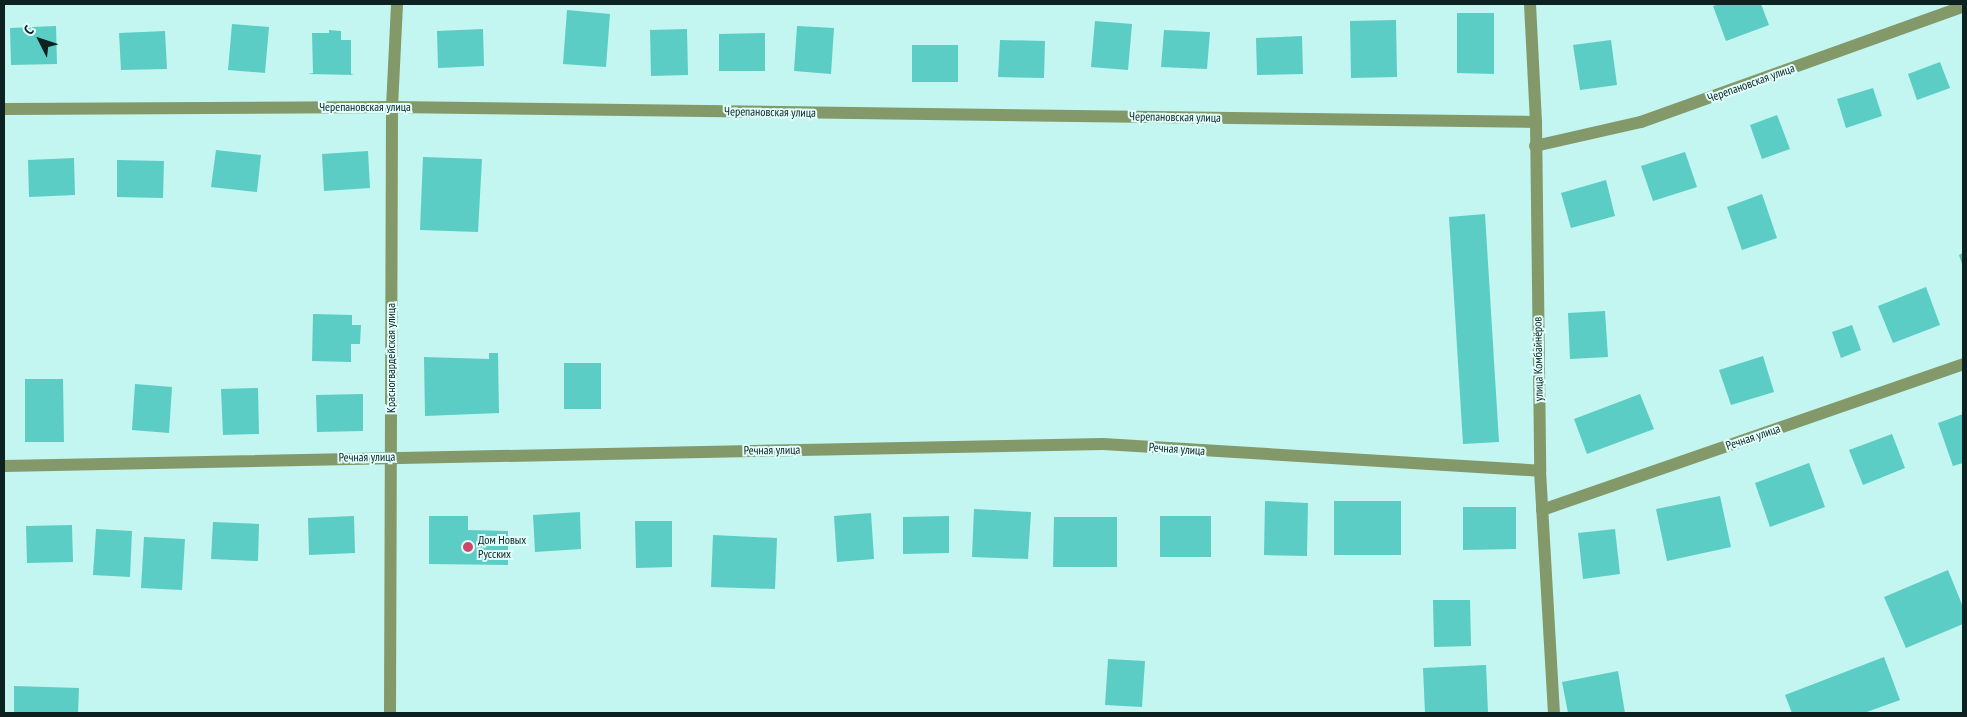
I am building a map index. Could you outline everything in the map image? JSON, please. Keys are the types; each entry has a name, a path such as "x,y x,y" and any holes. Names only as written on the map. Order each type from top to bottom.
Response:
{"street":[{"name":"Красногвардейская улица","path":"390,713 392,107 397,4"},
{"name":"улица Комбайнёров","path":"1530,4 1536,122 1540,471 1554,713"},
{"name":"Черепановская улица","path":"1535,146 1641,122 1963,7"},
{"name":"Черепановская улица","path":"4,109 392,107 1536,122"},
{"name":"Речная улица","path":"1542,510 1963,364"},
{"name":"Речная улица","path":"4,466 390,456 1104,444 1540,471"}],"building":[{"path":"1720,4 1761,4 1769,25 1726,41 1713,6"},
{"path":"567,10 610,14 606,67 563,64"},
{"path":"1457,13 1494,13 1494,74 1457,73"},
{"path":"1396,20 1397,77 1351,78 1350,21"},
{"path":"1095,21 1132,24 1128,70 1091,67"},
{"path":"232,24 269,27 265,73 228,70"},
{"path":"56,26 57,64 11,65 10,28"},
{"path":"797,26 834,28 831,74 794,71"},
{"path":"483,29 484,66 438,68 437,31"},
{"path":"687,29 688,75 651,76 650,30"},
{"path":"329,30 341,31 341,40 351,40 351,74 354,75 308,74 313,73 312,33 329,33"},
{"path":"1164,30 1210,32 1207,69 1161,67"},
{"path":"165,31 167,69 121,70 119,33"},
{"path":"765,33 765,71 719,71 719,34"},
{"path":"1302,36 1303,74 1257,75 1256,38"},
{"path":"1000,40 1045,41 1044,78 998,77"},
{"path":"1611,40 1617,85 1580,90 1573,45"},
{"path":"912,45 958,45 958,82 912,82"},
{"path":"1940,62 1950,88 1917,100 1908,74"},
{"path":"1873,88 1882,116 1846,128 1837,99"},
{"path":"1777,115 1790,149 1762,159 1750,125"},
{"path":"216,150 261,155 257,192 211,187"},
{"path":"368,151 370,188 324,191 322,154"},
{"path":"1685,152 1697,187 1653,201 1641,166"},
{"path":"423,157 482,159 478,232 420,230"},
{"path":"74,158 75,195 29,197 28,160"},
{"path":"117,160 164,161 163,198 117,197"},
{"path":"1606,180 1615,216 1571,228 1561,193"},
{"path":"1762,194 1777,238 1742,250 1727,207"},
{"path":"1485,214 1499,442 1463,444 1449,217"},
{"path":"1963,253 1963,267 1959,255"},
{"path":"1926,287 1940,325 1893,343 1878,306"},
{"path":"1605,311 1608,357 1570,359 1568,313"},
{"path":"313,314 352,315 352,325 361,325 360,344 351,344 351,362 312,361"},
{"path":"1852,325 1861,350 1841,358 1832,332"},
{"path":"489,353 498,353 499,413 425,416 424,357 489,359"},
{"path":"1763,356 1774,392 1731,405 1719,370"},
{"path":"564,363 601,363 601,409 564,409"},
{"path":"25,379 63,379 64,442 25,442"},
{"path":"135,384 172,387 169,433 132,430"},
{"path":"258,388 259,434 223,435 221,389"},
{"path":"363,394 363,431 317,432 316,395"},
{"path":"1640,394 1654,429 1587,454 1574,419"},
{"path":"1963,414 1963,463 1953,466 1938,423"},
{"path":"1892,434 1905,468 1863,485 1849,450"},
{"path":"1809,463 1825,507 1770,527 1755,483"},
{"path":"1720,496 1731,547 1667,561 1656,509"},
{"path":"1265,501 1308,503 1307,556 1264,555"},
{"path":"1334,501 1401,501 1401,555 1334,555"},
{"path":"1463,507 1516,507 1516,549 1463,550"},
{"path":"974,509 1031,512 1028,559 972,557"},
{"path":"580,512 581,549 535,552 533,515"},
{"path":"871,513 874,559 837,562 834,516"},
{"path":"354,516 355,553 309,555 308,518"},
{"name":"Дом Новых Русских","path":"429,516 468,516 468,530 508,531 508,565 429,564"},
{"path":"949,516 949,553 903,554 903,517"},
{"path":"1160,516 1211,516 1211,557 1160,557"},
{"path":"1054,517 1117,517 1117,567 1053,567"},
{"path":"635,521 672,521 672,567 636,568"},
{"path":"213,522 259,524 258,561 211,559"},
{"path":"72,525 73,562 27,563 26,526"},
{"path":"96,529 132,531 130,577 93,575"},
{"path":"1615,529 1620,574 1583,579 1578,533"},
{"path":"713,535 777,538 775,589 711,587"},
{"path":"144,537 185,539 182,590 141,588"},
{"path":"1948,570 1963,607 1963,624 1906,648 1884,597"},
{"path":"1433,600 1470,600 1471,646 1434,647"},
{"path":"1884,657 1900,700 1864,713 1792,713 1785,695"},
{"path":"1108,659 1145,661 1142,707 1105,705"},
{"path":"1486,665 1488,713 1425,713 1423,668"},
{"path":"1618,671 1625,713 1568,713 1562,682"},
{"path":"14,686 79,688 78,713 14,713"}],"place":[{"name":"Дом Новых Русских","path":"468,547"}]}
